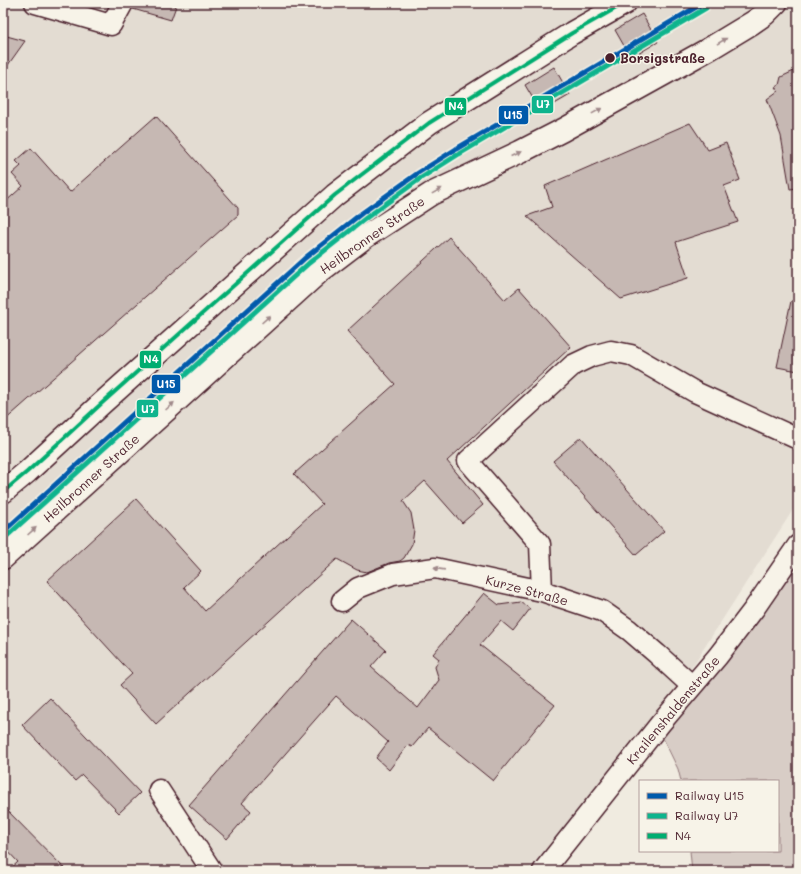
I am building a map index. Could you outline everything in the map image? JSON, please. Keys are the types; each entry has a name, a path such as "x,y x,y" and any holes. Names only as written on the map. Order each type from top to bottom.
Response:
{"main road":[{"path":"3,492 335,195 429,123 566,37 625,3"},
{"name":"Heilbronner Straße","path":"3,558 313,277 365,237 431,194 556,134 709,49 752,23 765,14 776,3"}],"street":[{"path":"35,3 111,26 123,3"},
{"path":"542,591 540,544 468,461 573,366 592,356 611,352 631,355 695,392 798,439"},
{"name":"Krailenshaldenstraße","path":"543,871 660,724 718,656 754,609 798,545"},
{"name":"Kurze Straße","path":"342,601 358,588 393,574 435,568 542,591 602,611 646,644 692,686"},
{"path":"159,790 212,871"}],"shaded area":[{"path":"3,3 798,3 798,502 659,718 527,871 3,871"},
{"path":"798,558 798,871 692,871 690,852 779,852 779,780 681,780 678,769 663,738"}],"building":[{"path":"134,3 166,3 176,6 171,20 133,9"},
{"path":"642,14 658,42 631,58 615,30"},
{"path":"3,35 25,41 3,72"},
{"path":"554,67 570,95 541,112 525,85"},
{"path":"798,69 798,188 790,189 781,136 767,99 778,91 775,87 779,85 781,77"},
{"path":"156,116 238,208 238,215 3,422 3,204 23,186 12,174 21,166 16,161 31,148 70,192"},
{"path":"690,123 708,150 726,143 740,180 724,186 738,222 676,242 688,278 621,299 527,216 552,207 545,186"},
{"path":"449,237 505,300 519,288 571,347 447,461 483,505 462,523 425,481 403,501 411,513 414,530 412,544 404,558 400,561 389,563 367,572 357,570 337,559 156,724 120,685 132,674 47,581 136,499 201,571 184,587 205,611 322,504 294,474 395,384 347,331"},
{"path":"791,301 798,301 798,371 777,367"},
{"path":"581,437 664,531 636,555 553,461"},
{"path":"484,593 499,605 521,602 530,609 513,631 501,621 480,645 555,705 493,781 428,728 412,747 408,745 389,770 376,758 388,742 336,696 242,803 251,811 227,839 189,805 351,619 386,650 371,667 418,708 439,680 435,667 439,659 433,654"},
{"path":"50,698 140,793 119,813 82,775 75,781 22,725"},
{"path":"3,806 67,871 8,871 18,862 3,846"}],"rail line":[{"name":"U15","path":"3,532 305,258 362,213 418,173 456,149 703,3"},
{"name":"U7","path":"7,536 309,263 366,218 421,178 459,154 706,8"}],"transit line":[{"name":"N4","path":"3,492 335,195 429,123 572,33 625,3"}],"place":[{"name":"Borsigstraße","path":"610,58"}]}
